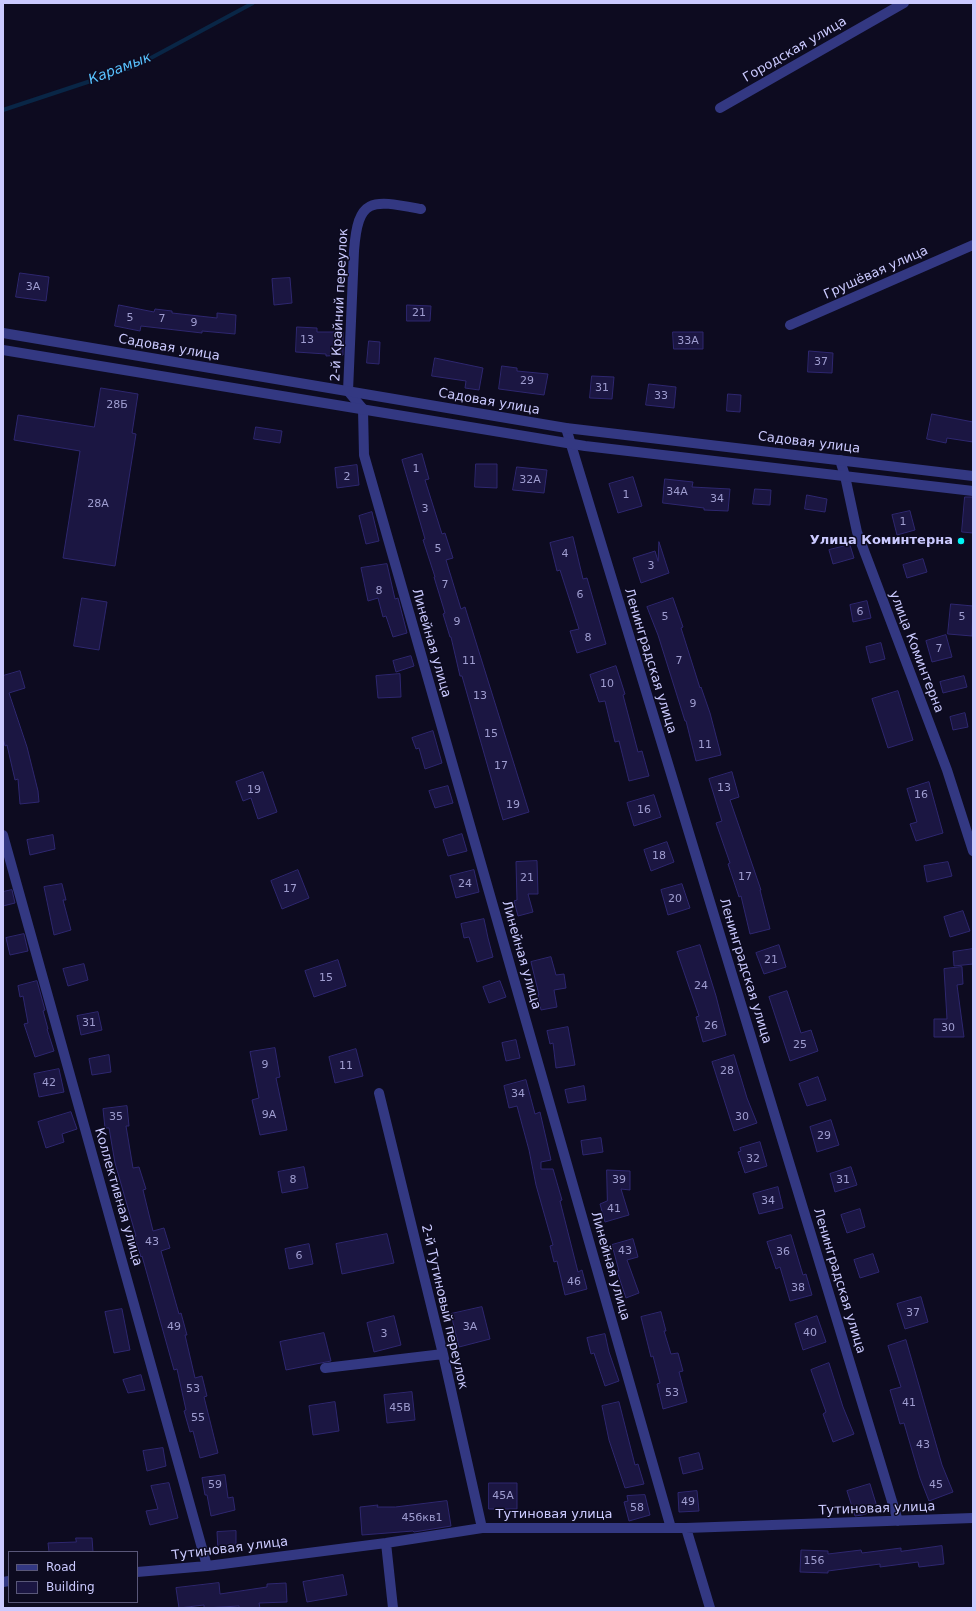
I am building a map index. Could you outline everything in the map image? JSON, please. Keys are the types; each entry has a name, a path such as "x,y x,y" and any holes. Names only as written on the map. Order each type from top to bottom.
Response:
{"street":[{"name":"Городская улица","path":"720,108 904,3"},
{"name":"2-й Крайний переулок","path":"348,391 355,230 360,217 365,209 377,203 388,203 420,209"},
{"name":"Грушёвая улица","path":"790,325 973,245"},
{"name":"Садовая улица","path":"3,333 566,428 973,476"},
{"path":"3,350 571,444 973,491"},
{"path":"348,391 363,410"},
{"name":"Линейная улица","path":"363,410 364,455 671,1528"},
{"name":"Ленинградская улица","path":"566,428 898,1521"},
{"name":"улица Коминтерна","path":"840,460 857,532 947,770 973,851"},
{"name":"Коллективная улица","path":"3,835 207,1566"},
{"name":"2-й Тутиновый переулок","path":"379,1093 482,1528"},
{"path":"325,1368 442,1354"},
{"name":"Тутиновая улица","path":"138,1572 207,1566 386,1543 482,1528 686,1528 973,1518"},
{"path":"686,1528 710,1608"},
{"path":"386,1543 393,1608"}],"building":[{"path":"20,273 49,277 46,301 16,297"},
{"path":"290,278 292,303 274,305 272,279"},
{"path":"119,305 154,312 155,309 172,311 172,313 217,318 217,313 236,315 235,334 202,331 202,333 141,326 140,331 115,326"},
{"path":"407,305 431,306 430,321 407,321"},
{"path":"297,327 317,328 317,332 343,332 343,355 326,356 326,354 296,352"},
{"path":"673,332 703,332 703,349 674,349"},
{"path":"369,341 380,342 379,364 367,363"},
{"path":"809,351 833,353 832,373 808,372"},
{"path":"435,358 483,368 479,390 465,388 466,381 432,376"},
{"path":"502,366 517,368 517,371 548,374 544,395 499,389"},
{"path":"592,376 614,377 612,399 590,398"},
{"path":"649,384 676,387 674,408 646,405"},
{"path":"101,388 138,394 132,433 136,434 115,566 63,558 80,451 14,440 18,415 94,427"},
{"path":"728,394 741,395 740,412 727,411"},
{"path":"932,414 973,422 973,442 947,438 946,443 927,439"},
{"path":"256,427 282,431 280,443 254,439"},
{"path":"422,454 429,479 425,480 442,534 445,533 453,558 446,560 461,609 465,607 529,812 503,820 462,676 460,676 451,637 443,614 445,613 423,540 425,539 402,460"},
{"path":"476,464 497,464 497,488 475,487"},
{"path":"357,465 359,485 337,488 335,468"},
{"path":"517,467 547,470 544,493 513,490"},
{"path":"633,477 642,506 618,513 609,484"},
{"path":"665,479 693,482 692,487 730,489 728,511 704,510 704,508 663,503"},
{"path":"755,489 771,490 770,505 753,504"},
{"path":"807,495 827,499 825,512 805,509"},
{"path":"965,497 973,497 973,533 962,532"},
{"path":"910,511 915,530 897,535 892,515"},
{"path":"372,512 379,541 366,544 359,516"},
{"path":"573,537 583,579 587,578 606,644 577,653 570,631 579,629 560,570 557,571 550,543"},
{"path":"659,542 669,573 641,583 633,558 655,551 658,561"},
{"path":"850,545 854,558 833,564 829,550"},
{"path":"923,559 927,572 907,578 903,565"},
{"path":"387,564 395,599 398,598 407,633 393,637 386,616 383,617 378,598 368,601 361,568"},
{"path":"82,598 107,602 99,650 74,646"},
{"path":"673,598 683,627 681,628 700,688 701,687 710,713 721,755 696,761 686,721 658,635 647,607"},
{"path":"867,601 871,618 853,622 850,605"},
{"path":"951,604 973,606 972,636 948,634"},
{"path":"946,635 952,657 932,662 926,641"},
{"path":"881,643 885,659 870,663 866,647"},
{"path":"411,656 414,666 396,672 393,661"},
{"path":"616,666 625,694 623,695 638,752 642,751 649,776 629,781 619,741 615,742 605,701 599,702 590,675"},
{"path":"20,671 25,688 9,693 27,747 38,791 39,802 20,804 18,779 15,780 7,745 5,746 3,738 3,676"},
{"path":"400,674 401,697 378,698 376,676"},
{"path":"964,676 967,687 943,693 940,682"},
{"path":"898,691 913,740 888,748 872,699"},
{"path":"965,713 968,727 953,730 950,717"},
{"path":"433,731 442,763 425,769 419,748 416,749 412,738"},
{"path":"263,772 277,812 258,819 251,798 243,801 236,782"},
{"path":"732,772 739,797 730,800 761,890 770,929 750,934 741,896 739,897 728,864 730,863 716,823 722,821 709,779"},
{"path":"929,782 943,833 916,841 910,824 917,822 907,789"},
{"path":"448,786 453,803 435,808 429,791"},
{"path":"654,795 661,817 634,826 627,803"},
{"path":"462,834 467,851 448,856 443,840"},
{"path":"53,835 55,849 30,855 27,840"},
{"path":"667,842 674,862 651,871 644,850"},
{"path":"537,861 538,894 528,894 533,912 518,916 514,901 517,900 516,862"},
{"path":"948,862 952,876 927,882 924,866"},
{"path":"298,870 309,898 282,909 271,881"},
{"path":"474,870 479,892 456,898 450,876"},
{"path":"62,884 66,900 63,900 71,930 54,935 44,887"},
{"path":"682,884 690,908 668,915 661,890"},
{"path":"12,890 15,903 3,906 3,892"},
{"path":"963,911 970,931 950,937 944,917"},
{"path":"484,919 493,957 477,962 469,937 464,938 461,924"},
{"path":"24,934 28,951 10,955 6,938"},
{"path":"700,945 716,996 726,1035 703,1042 696,1017 699,1016 677,952"},
{"path":"779,945 786,967 764,974 756,953"},
{"path":"973,949 973,964 954,966 953,952"},
{"path":"551,957 556,975 564,974 566,988 554,990 557,1007 541,1010 531,962"},
{"path":"338,960 346,986 314,997 305,971"},
{"path":"84,964 88,980 68,986 63,969"},
{"path":"962,967 963,984 957,985 964,1037 934,1037 934,1019 947,1019 944,969"},
{"path":"37,981 45,1010 43,1011 47,1029 54,1051 35,1057 24,1024 28,1023 23,996 20,997 18,986"},
{"path":"500,981 506,997 489,1003 483,987"},
{"path":"787,991 801,1033 811,1030 818,1051 790,1061 769,997"},
{"path":"98,1012 102,1030 81,1035 77,1016"},
{"path":"568,1027 575,1065 556,1068 553,1043 550,1044 547,1031"},
{"path":"516,1040 520,1058 506,1061 502,1043"},
{"path":"275,1048 280,1077 276,1078 287,1130 260,1135 252,1100 259,1098 250,1052"},
{"path":"356,1049 363,1076 335,1083 329,1057"},
{"path":"109,1055 111,1072 92,1075 89,1059"},
{"path":"734,1055 747,1098 757,1123 734,1131 712,1062"},
{"path":"59,1069 64,1092 39,1097 34,1074"},
{"path":"818,1077 826,1100 807,1106 799,1084"},
{"path":"526,1080 535,1114 540,1112 551,1160 541,1162 541,1169 553,1169 562,1200 560,1201 578,1272 582,1270 587,1289 565,1295 557,1261 554,1262 550,1246 553,1245 536,1185 529,1150 517,1106 509,1108 504,1086"},
{"path":"584,1086 586,1100 568,1103 565,1090"},
{"path":"127,1106 129,1126 126,1126 133,1168 139,1167 146,1189 143,1190 153,1231 164,1228 170,1248 161,1251 179,1314 181,1313 187,1335 185,1335 195,1378 202,1376 207,1396 204,1397 218,1453 200,1458 193,1431 190,1432 184,1411 186,1410 177,1369 174,1370 142,1256 141,1257 134,1236 136,1236 115,1163 109,1128 105,1128 103,1109"},
{"path":"71,1112 77,1129 62,1134 64,1142 46,1148 38,1122"},
{"path":"831,1120 839,1145 817,1152 810,1127"},
{"path":"601,1138 603,1152 583,1155 581,1141"},
{"path":"760,1142 767,1166 745,1173 738,1152 741,1151 740,1148"},
{"path":"304,1167 308,1188 282,1193 278,1172"},
{"path":"851,1167 857,1185 835,1192 830,1174"},
{"path":"607,1170 630,1171 630,1190 621,1189 629,1215 605,1222 600,1204 607,1201"},
{"path":"778,1187 783,1208 759,1214 753,1194"},
{"path":"860,1209 865,1227 847,1233 841,1215"},
{"path":"387,1234 394,1263 342,1274 336,1244"},
{"path":"791,1235 803,1275 806,1274 812,1295 790,1301 780,1267 776,1269 767,1242"},
{"path":"633,1239 638,1257 627,1260 639,1293 626,1298 617,1271 619,1271 612,1245"},
{"path":"309,1244 313,1264 289,1269 285,1249"},
{"path":"873,1254 879,1272 860,1278 854,1260"},
{"path":"921,1297 928,1322 905,1329 897,1304"},
{"path":"482,1307 490,1339 459,1347 451,1314"},
{"path":"122,1309 130,1350 114,1353 105,1312"},
{"path":"661,1312 666,1331 664,1331 671,1354 678,1353 683,1371 679,1372 687,1402 663,1409 657,1384 660,1383 653,1356 651,1357 641,1317"},
{"path":"394,1316 401,1345 374,1352 367,1323"},
{"path":"817,1316 826,1342 803,1350 795,1324"},
{"path":"324,1333 331,1361 286,1370 280,1342"},
{"path":"605,1334 609,1352 619,1381 605,1386 594,1353 591,1354 587,1338"},
{"path":"906,1340 942,1465 953,1492 929,1501 920,1478 904,1423 900,1424 890,1390 901,1387 888,1346"},
{"path":"829,1363 843,1407 854,1434 833,1442 823,1414 826,1412 811,1370"},
{"path":"141,1375 145,1390 128,1393 123,1380"},
{"path":"412,1392 415,1420 387,1423 384,1395"},
{"path":"335,1402 339,1431 313,1435 309,1406"},
{"path":"619,1402 635,1465 638,1464 644,1484 625,1488 609,1440 602,1406"},
{"path":"163,1448 166,1466 147,1471 143,1451"},
{"path":"699,1453 703,1469 683,1474 679,1458"},
{"path":"225,1475 228,1498 233,1497 235,1510 211,1516 202,1478"},
{"path":"169,1483 178,1518 150,1525 146,1511 158,1509 151,1486"},
{"path":"489,1483 517,1483 517,1509 489,1509"},
{"path":"870,1484 878,1510 855,1516 847,1491"},
{"path":"697,1491 699,1511 679,1512 678,1493"},
{"path":"645,1495 650,1515 629,1521 624,1502 628,1501 627,1496"},
{"path":"447,1501 451,1526 414,1532 362,1535 360,1507 378,1505 377,1507 395,1507"},
{"path":"236,1531 236,1550 218,1550 217,1532"},
{"path":"76,1538 92,1538 93,1551 49,1551 48,1543 76,1542"},
{"path":"942,1546 944,1564 919,1567 918,1562 880,1567 880,1564 828,1571 828,1573 800,1572 801,1550 828,1551 828,1554 861,1550 862,1553 901,1548 901,1551"},
{"path":"343,1575 347,1595 307,1602 303,1582"},
{"path":"219,1583 220,1594 267,1587 267,1584 286,1583 287,1602 259,1603 260,1608 239,1608 239,1606 204,1608 204,1605 179,1608 176,1588"}],"waterway":[{"name":"Карамык","path":"3,110 136,66 253,3"}],"place":[{"name":"Улица Коминтерна","path":"961,541"}]}
